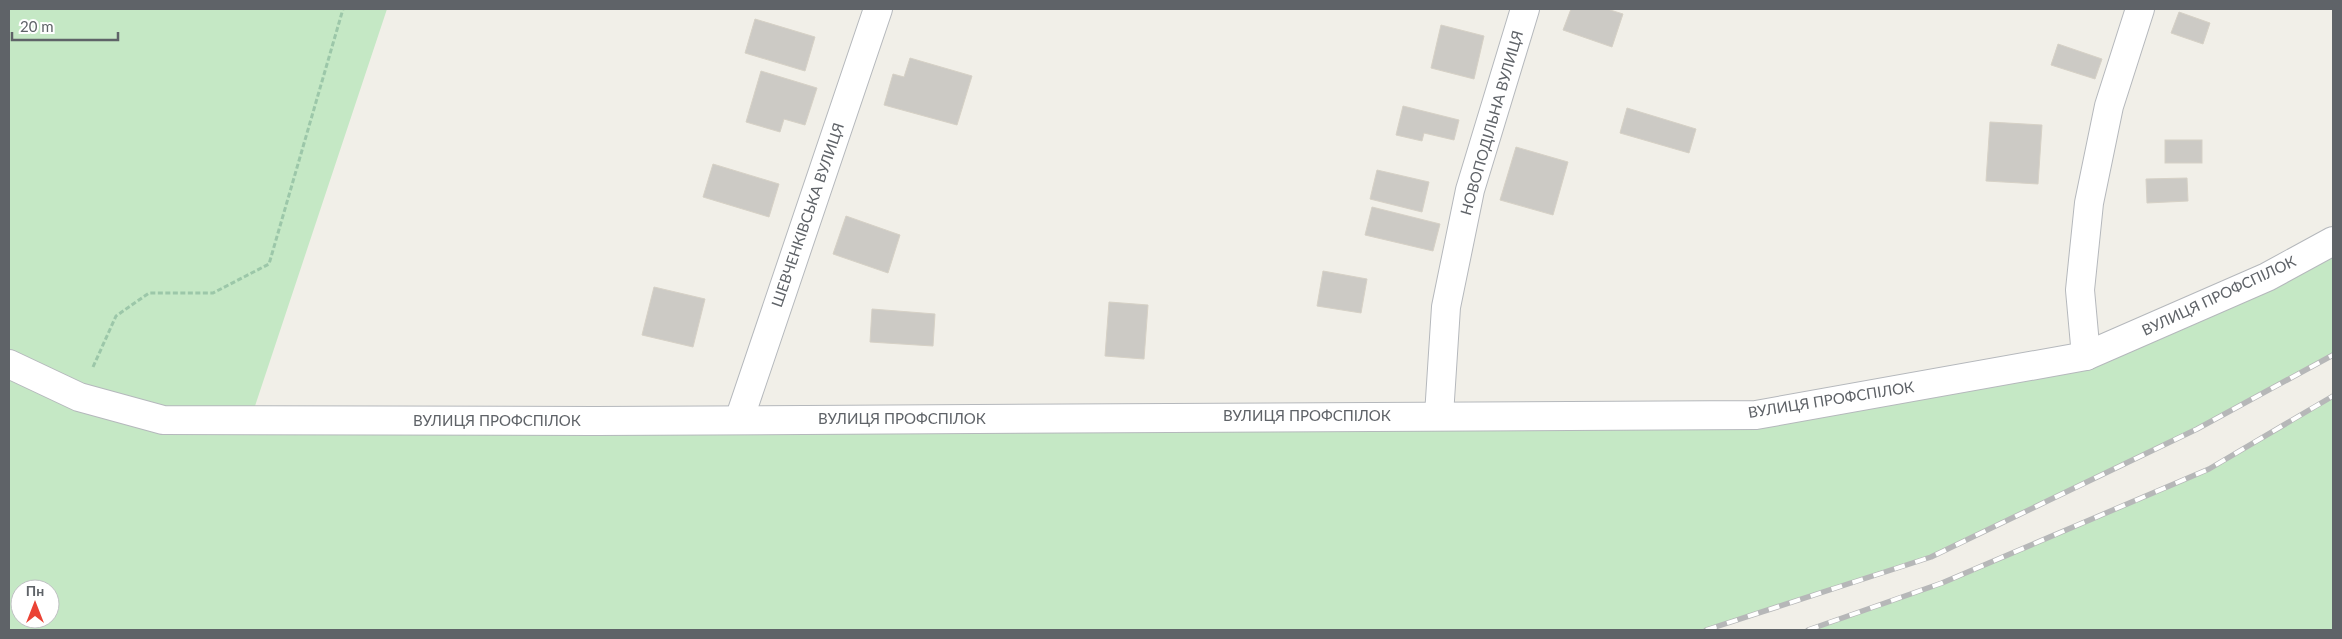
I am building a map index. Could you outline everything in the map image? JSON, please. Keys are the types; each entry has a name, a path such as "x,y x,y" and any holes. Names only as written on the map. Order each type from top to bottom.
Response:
{"street":[{"name":"ШЕВЧЕНКІВСЬКА ВУЛИЦЯ","path":"739,420 878,9"},
{"name":"НОВОПОДІЛЬНА ВУЛИЦЯ","path":"1439,415 1446,306 1470,190 1525,9"},
{"path":"2086,356 2080,290 2089,203 2110,106 2140,9"},
{"name":"ВУЛИЦЯ ПРОФСПІЛОК","path":"9,364 79,397 163,420 250,422 1756,415 2086,356 2267,277 2333,241"}],"path":[{"path":"79,397 116,316 149,293 213,294 269,264 343,9"}],"green space":[{"path":"9,9 387,9 250,421 1756,415 2086,356 2333,241 2333,355 2197,429 1931,557 1706,630 9,630"},
{"path":"2333,396 2333,630 1808,630 1942,583 2209,469"}],"building":[{"path":"1571,9 1607,9 1623,14 1612,47 1563,30"},
{"path":"2179,12 2210,23 2203,44 2171,33"},
{"path":"755,19 815,37 805,71 745,53"},
{"path":"1441,25 1484,36 1474,79 1431,68"},
{"path":"2058,44 2102,59 2095,79 2051,65"},
{"path":"910,58 972,76 957,125 884,105 893,74 904,77"},
{"path":"761,71 817,88 805,125 784,119 780,132 746,122"},
{"path":"1403,106 1459,120 1454,140 1424,133 1422,141 1396,135"},
{"path":"1627,108 1696,129 1689,153 1620,133"},
{"path":"1990,122 2042,125 2038,184 1986,181"},
{"path":"2165,140 2202,140 2202,163 2165,163"},
{"path":"1516,147 1568,162 1553,215 1500,200"},
{"path":"713,164 779,184 769,217 703,197"},
{"path":"1377,170 1429,182 1422,212 1370,199"},
{"path":"2187,178 2188,201 2147,203 2146,179"},
{"path":"1372,207 1440,224 1433,251 1365,235"},
{"path":"846,216 900,235 888,273 833,254"},
{"path":"1323,271 1367,279 1361,313 1317,306"},
{"path":"654,287 705,299 693,347 642,335"},
{"path":"1109,302 1148,305 1144,359 1105,356"},
{"path":"872,309 935,314 933,346 870,342"}],"railway":[{"path":"1706,630 1931,557 2197,429 2333,355"},
{"path":"1808,630 1942,583 2209,469 2333,396"}]}
